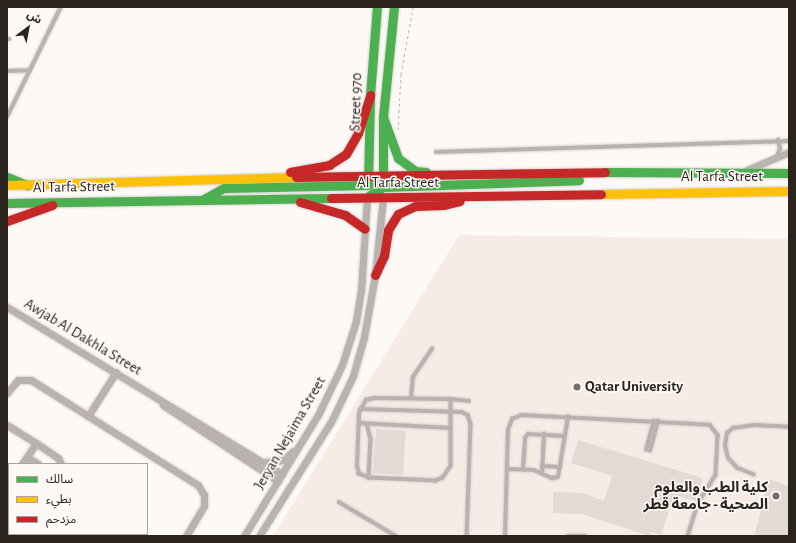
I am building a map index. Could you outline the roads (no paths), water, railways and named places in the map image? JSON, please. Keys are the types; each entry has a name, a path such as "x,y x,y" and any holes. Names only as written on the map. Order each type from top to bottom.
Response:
{"main road":[{"name":"Street 970","path":"367,197 370,95 377,7"},
{"name":"Street 970","path":"382,197 383,117 394,8"},
{"path":"261,178 318,169 339,160 352,145 370,95"},
{"path":"383,117 398,158 415,170 433,176"},
{"path":"367,197 374,191 383,187 596,179 607,178 618,172"},
{"name":"Al Tarfa Street","path":"383,177 618,172 789,173"},
{"name":"Al Tarfa Street","path":"7,176 27,185"},
{"path":"202,200 224,188 368,181 383,177"},
{"name":"Al Tarfa Street","path":"7,185 261,178 368,181"},
{"name":"Al Tarfa Street","path":"7,203 66,200 202,200 789,191"},
{"path":"375,275 383,260 388,230 398,214 415,206 456,202 468,196"},
{"path":"286,198 345,215 365,229"},
{"path":"8,222 66,200"}],"street":[{"path":"740,172 773,161 789,152"},
{"name":"Jeryan Nejaima Street","path":"244,536 318,415 342,365 356,321 363,275 367,197"},
{"name":"Jeryan Nejaima Street","path":"259,536 343,399 360,353 375,275 382,197"},
{"name":"Awjab Al Dakhla Street","path":"7,307 116,372 278,481"},
{"path":"88,416 116,372"},
{"path":"7,393 18,380 31,380 201,488 205,498 204,506 186,536"},
{"name":"Awjab Al Dakhla Street","path":"144,390 282,474"},
{"path":"262,461 274,462 286,457 309,424 318,415"},
{"path":"7,425 56,456 60,463"},
{"path":"23,463 36,443"},
{"path":"27,457 36,463"}],"lane":[{"path":"7,117 61,7"},
{"path":"7,71 30,70"},
{"path":"436,152 778,140 789,141"},
{"path":"773,161 779,151 778,140"},
{"path":"411,398 413,377 432,349"},
{"path":"451,399 451,466 443,478 436,481 369,478 361,475 357,469 360,409 364,402 371,398 451,399 469,401"},
{"path":"360,409 465,413 471,421 467,536"},
{"path":"505,536 508,430 515,417 568,417 708,424 718,435 714,479 698,504 688,536"},
{"path":"507,469 523,469 556,478 560,474 564,436 568,417"},
{"path":"654,421 648,450 658,421"},
{"path":"359,423 451,428"},
{"path":"367,424 371,439 369,478"},
{"path":"754,475 737,468 728,458 725,446 727,433 733,428 754,425 789,427"},
{"path":"523,469 526,436 530,433 564,436"},
{"path":"542,473 544,434"},
{"path":"542,466 560,466"},
{"path":"339,502 396,536"},
{"path":"568,536 586,536"}],"place":[{"name":"Qatar University","path":"577,387"},
{"name":"كلية الطب والعلوم الصحية - جامعة قطر","path":"776,496"}]}
